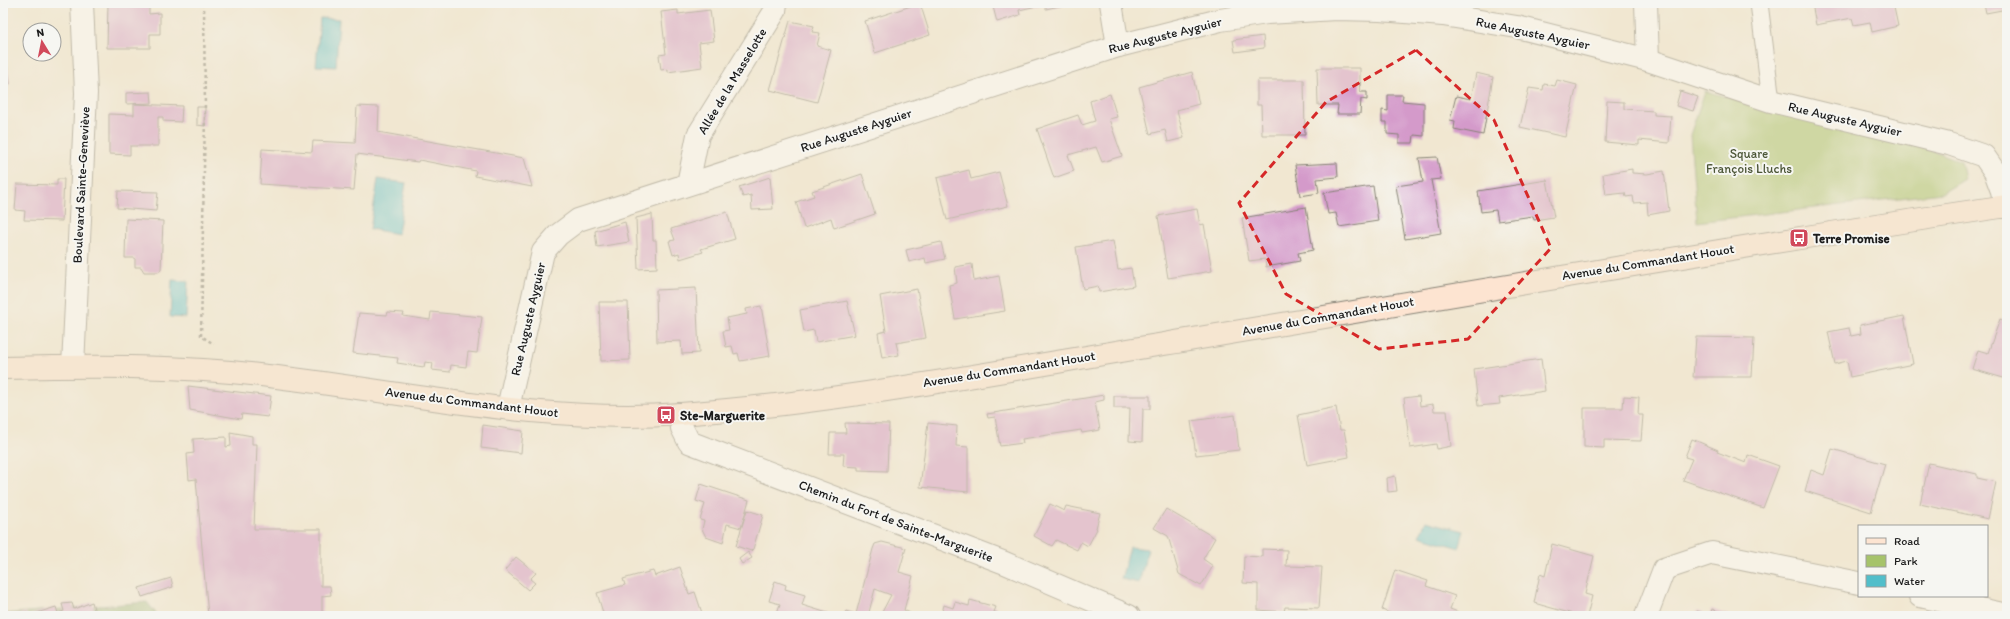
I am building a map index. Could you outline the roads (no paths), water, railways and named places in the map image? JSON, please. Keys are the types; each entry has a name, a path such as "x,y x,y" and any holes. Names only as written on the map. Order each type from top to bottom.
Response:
{"main road":[{"name":"Avenue du Commandant Houot","path":"3,368 73,366 165,367 274,376 508,408 624,415 680,414 815,400 1672,258 2006,206"}],"street":[{"name":"Boulevard Sainte-Geneviève","path":"73,366 86,93 82,3"},
{"name":"Allée de la Masselotte","path":"688,184 698,135 775,11 776,3"},
{"path":"1111,3 1118,46"},
{"path":"1646,3 1648,60"},
{"name":"Rue Auguste Ayguier","path":"508,408 543,252 558,234 578,220 1118,46 1220,20 1267,13 1380,7 1517,27 1648,60 1771,101 1949,144 1984,156 1995,172 2006,206"},
{"name":"Chemin du Fort de Sainte-Marguerite","path":"680,414 682,428 689,442 1005,563 1129,616"},
{"path":"1646,616 1664,569 1712,553 1858,583"},
{"path":"1925,597 2007,615"}],"lane":[{"path":"1759,3 1771,101"}],"water":[{"path":"320,18 339,19 336,67 316,66"},
{"path":"378,179 406,183 398,234 370,229"},
{"path":"172,280 188,281 186,318 170,317"},
{"path":"1426,521 1464,531 1459,548 1419,536"},
{"path":"1130,547 1148,549 1139,583 1121,579"}],"place":[{"name":"Terre Promise","path":"1799,238"},
{"name":"Ste-Marguerite","path":"666,415"}],"park label":[{"name":"Square François Lluchs","path":"1749,160"}]}
